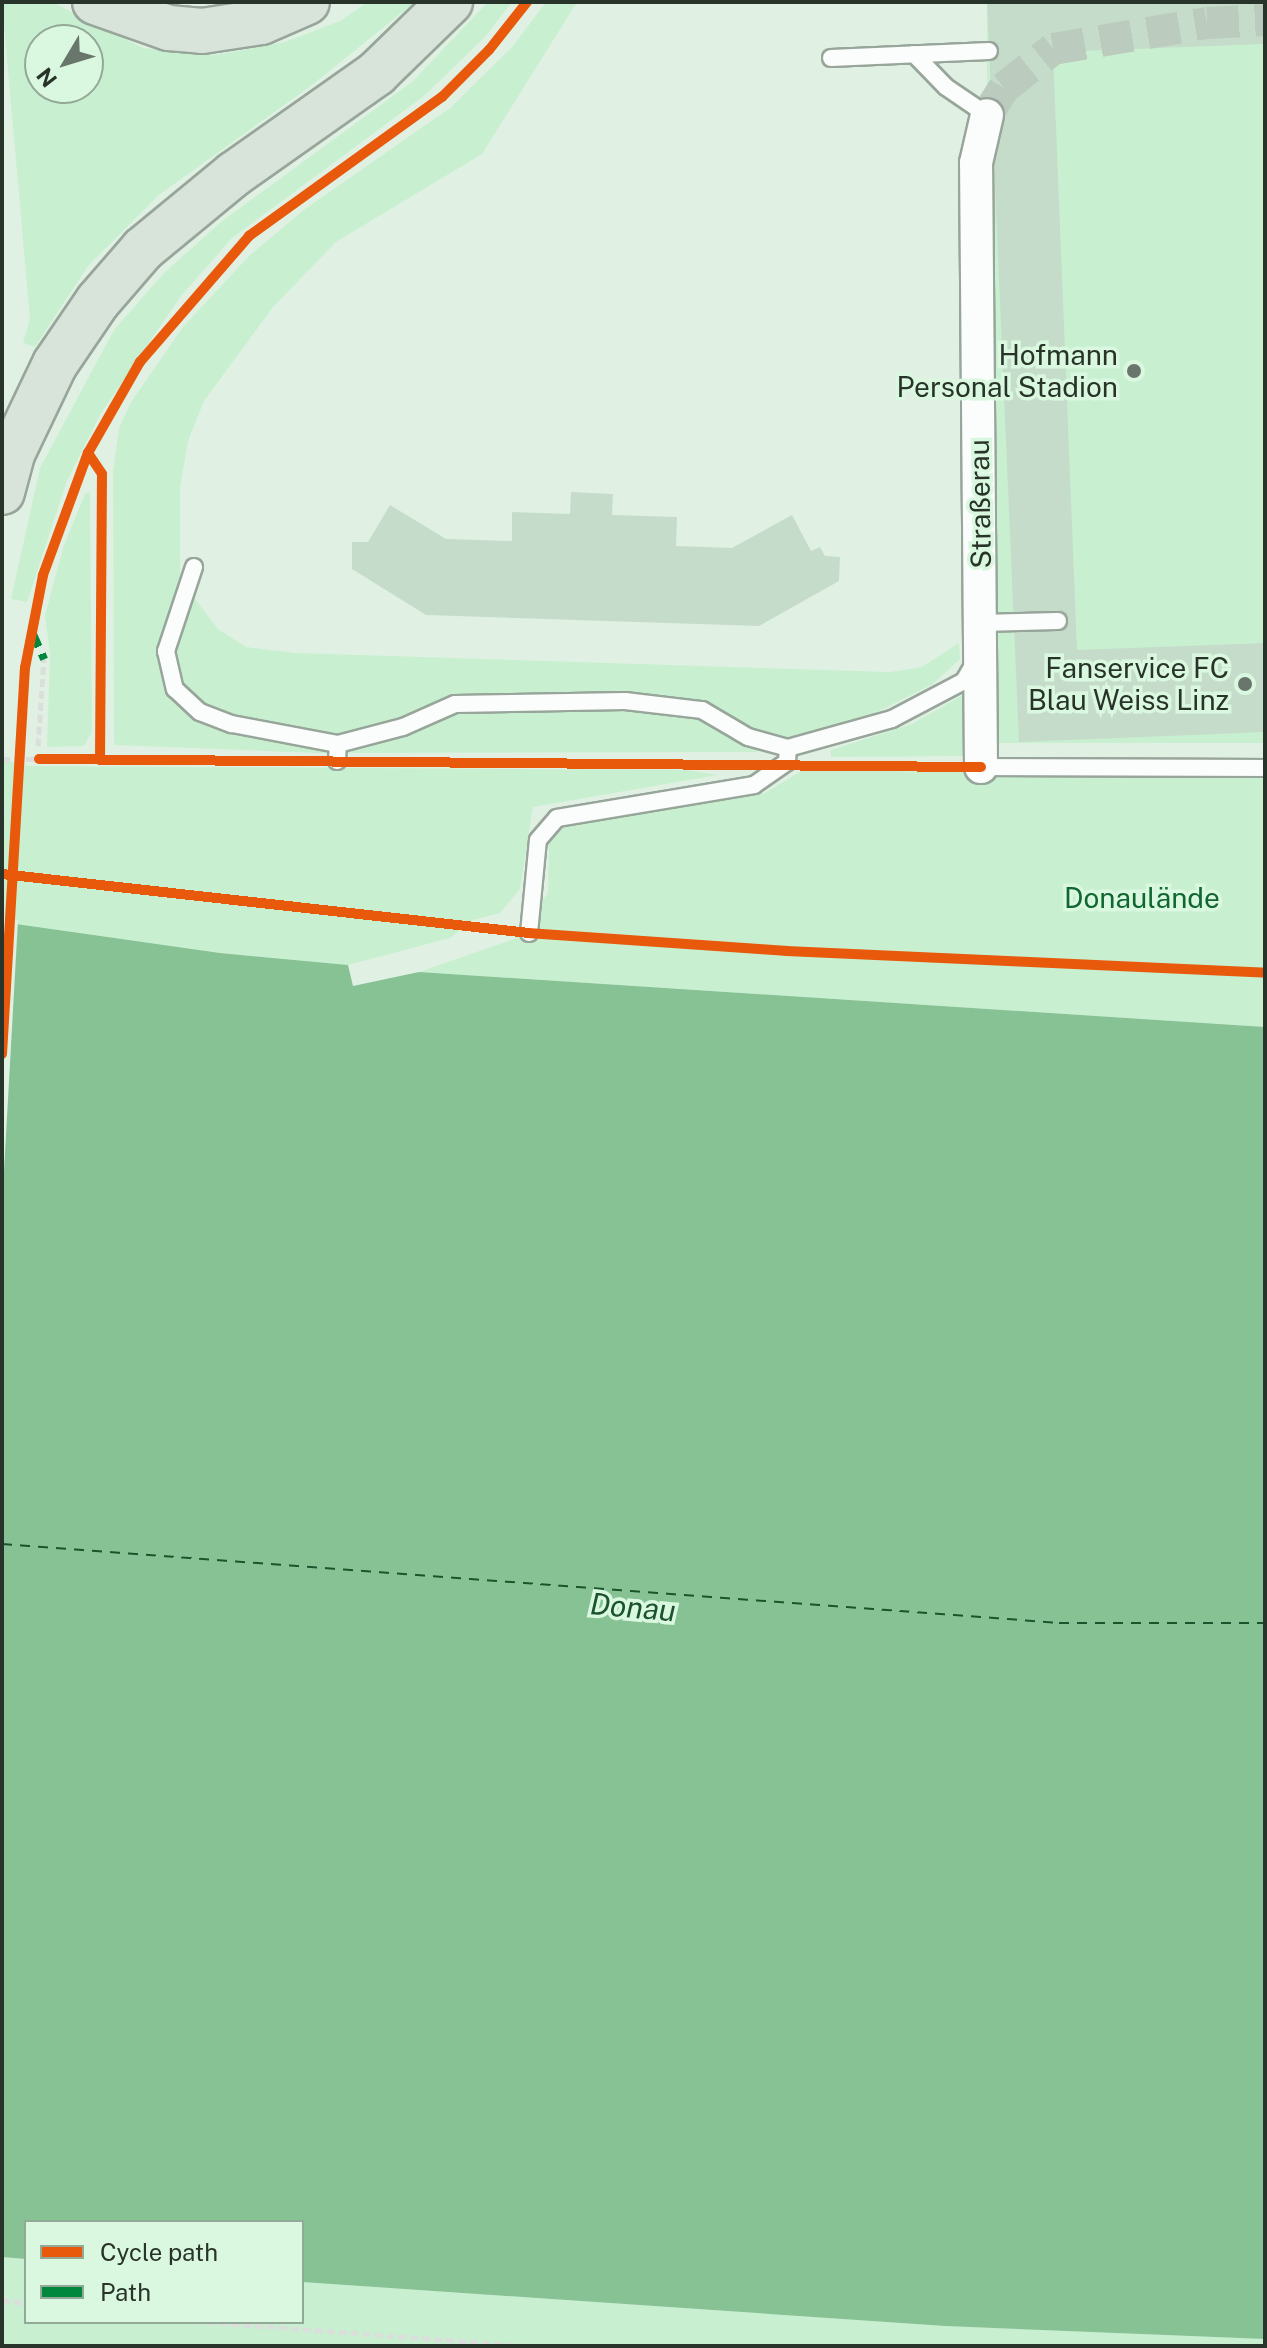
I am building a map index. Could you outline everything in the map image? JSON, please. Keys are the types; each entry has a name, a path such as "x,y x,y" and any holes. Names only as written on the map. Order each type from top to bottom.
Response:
{"highway":[{"path":"95,2 140,20 202,31 261,22 307,2"},
{"path":"5,472 55,364 98,301 143,249 234,174 377,73 450,2"}],"street":[{"name":"Straßerau","path":"981,767 976,163 987,115"}],"lane":[{"path":"831,58 989,51"},
{"path":"914,54 946,87 987,115"},
{"path":"194,567 166,651 175,689 200,712 232,724 338,752 455,704 625,701 702,710 748,737 788,748 835,739 923,705 964,681 981,638 1058,621"},
{"path":"529,933 538,840 557,818 754,785 787,762 788,748"},
{"path":"981,767 1265,768"}],"path":[{"path":"38,746 44,659"},
{"path":"18,771 20,740"},
{"path":"2,759 39,759"},
{"path":"4,2288 6,2317"},
{"path":"2,2300 24,2303"},
{"path":"234,2324 527,2346"}],"green space":[{"path":"2,2 52,2 96,24 24,24 24,104 104,104 104,28 143,48 215,55 285,42 340,21 368,2 415,2 312,85 159,195 88,266 35,347 23,343 30,319"},
{"path":"488,2 512,2 486,36 424,96 232,238 181,296 101,413 67,481 27,602 11,599 40,468 114,330 164,273 221,222 412,82"},
{"path":"546,2 577,2 482,154 336,242 273,307 204,401 188,441 180,488 180,579 218,629 246,647 296,653 890,672 922,667 959,643 960,659 933,684 871,715 756,752 320,753 114,745 113,471 119,428 131,402 183,327 249,256 305,209 450,108 513,46"},
{"name":"Hofmann Personal Stadion","path":"987,2 1265,2 1265,743 987,743"},
{"path":"90,492 92,732 84,746 47,747 50,654 45,615 64,545 85,494"},
{"path":"968,692 975,756 831,757 831,750 912,724"},
{"path":"2,759 28,766 687,770 718,775 533,807 520,889 500,913 473,920 450,938 348,965 220,953 2,922"},
{"name":"Donaulände","path":"803,770 1265,776 1265,1027 419,972 514,939 548,893 549,844 564,827 577,821 765,793"},
{"path":"2,2257 24,2259 24,2324 304,2324 304,2282 945,2326 1265,2339 1265,2346 2,2346"}],"water":[{"name":"Donau","path":"2,922 220,953 348,965 353,986 419,972 1265,1027 1265,2339 945,2326 304,2282 304,2220 24,2220 24,2259 2,2257"}],"pier":[{"path":"2,918 18,920 2,1207"}],"building":[{"path":"987,2 1265,2 1265,44 1053,52 1077,650 1265,643 1265,732 1019,742"},
{"path":"571,492 613,494 612,515 677,517 676,546 732,548 792,515 811,551 820,547 825,556 840,557 839,581 759,626 426,615 352,569 352,542 368,542 390,505 446,539 512,541 512,512 570,514"}],"ferry route":[{"path":"2,1544 1059,1623 1265,1623"}],"tunnel":[{"path":"987,115 1004,88 1053,49 1207,23 1265,20"}],"marked path":[{"path":"32,632 44,659"}],"cycle path":[{"path":"2,1054 25,668 43,575 88,453 140,362 249,236 442,97 489,50 527,2"},
{"path":"88,453 102,474 100,760"},
{"path":"39,759 981,767"},
{"path":"2,874 529,933 786,951 1265,973"}],"place":[{"name":"Hofmann Personal Stadion","path":"1134,371"},
{"name":"Fanservice FC Blau Weiss Linz","path":"1245,684"}]}
